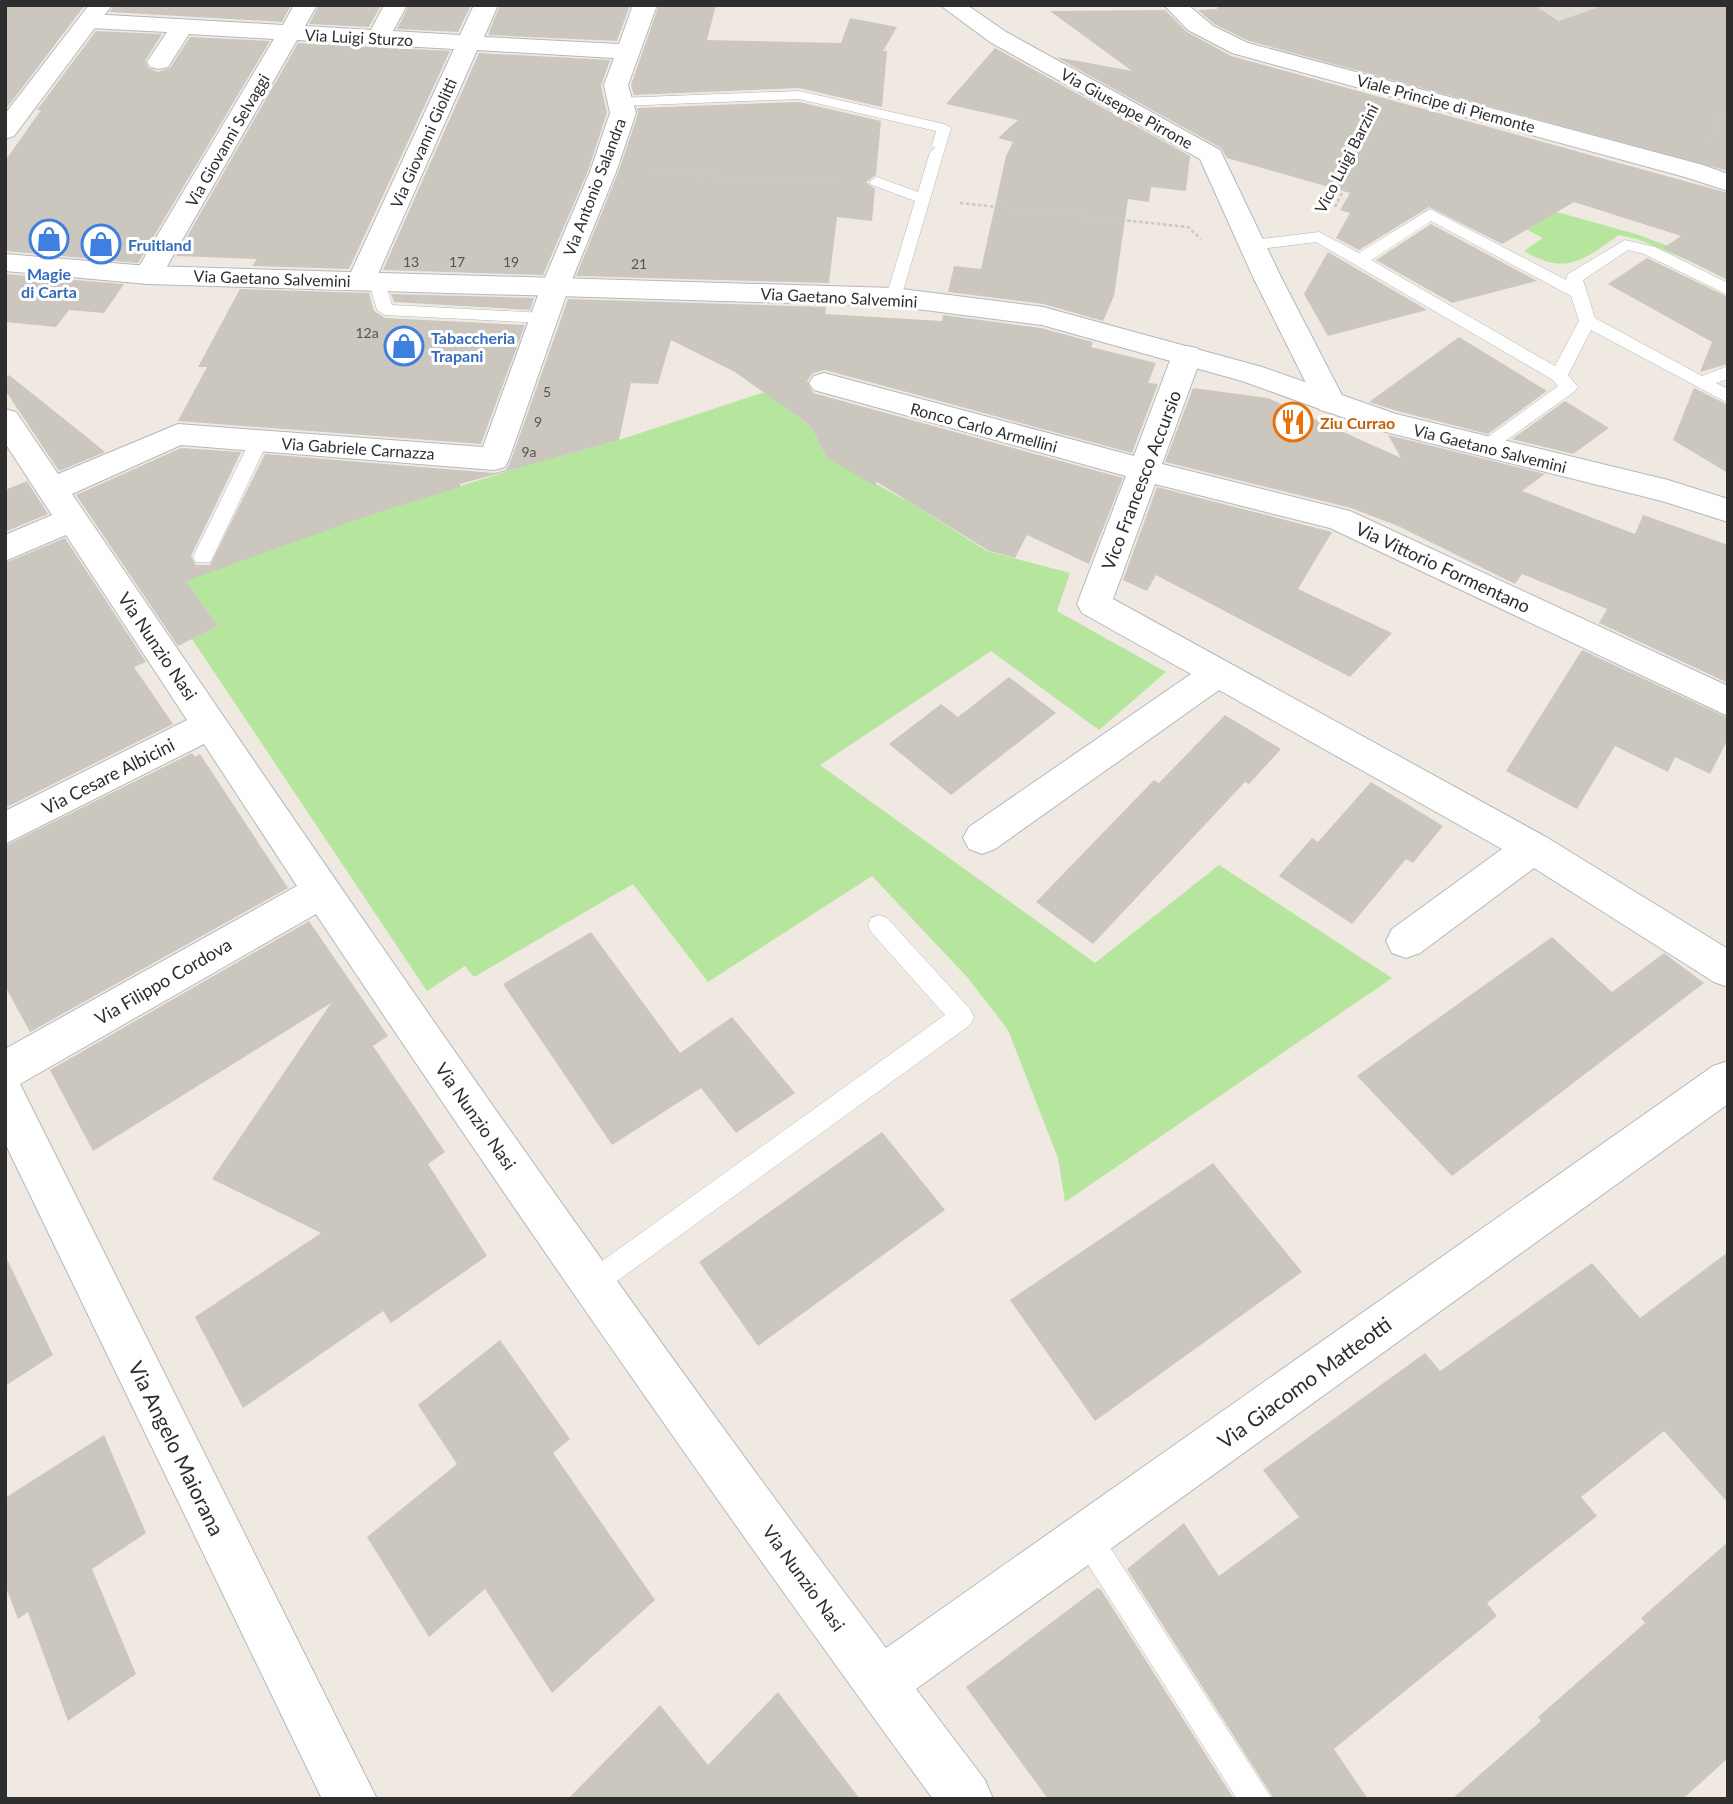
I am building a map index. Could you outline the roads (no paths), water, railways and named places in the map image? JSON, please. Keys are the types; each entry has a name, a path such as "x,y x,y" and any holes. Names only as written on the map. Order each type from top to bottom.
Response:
{"street":[{"name":"Via Giovanni Selvaggi","path":"148,275 306,5"},
{"path":"378,38 396,5"},
{"name":"Via Giovanni Giolitti","path":"369,281 486,5"},
{"name":"Via Antonio Salandra","path":"555,287 603,173 623,113 617,85 645,5"},
{"name":"Via Giuseppe Pirrone","path":"951,5 998,37 1211,155 1331,403"},
{"name":"Viale Principe di Piemonte","path":"1175,5 1183,16 1208,33 1240,48 1728,183"},
{"name":"Via Luigi Sturzo","path":"95,13 178,19 290,33 628,52"},
{"path":"9,122 95,13"},
{"path":"159,62 178,19"},
{"name":"Via Gaetano Salvemini","path":"5,262 148,275 894,297 1043,316 1252,374 1389,423 1668,491 1728,511"},
{"name":"Via Gabriele Carnazza","path":"5,549 62,504 178,435 494,459 555,287"},
{"name":"Vico Francesco Accursio","path":"1187,355 1094,604 1219,672"},
{"name":"Ronco Carlo Armellini","path":"824,383 1144,470"},
{"name":"Via Nunzio Nasi","path":"5,419 211,724 320,892 593,1283 880,1684 966,1799"},
{"name":"Via Vittorio Formentano","path":"1144,470 1339,519 1728,702"},
{"path":"982,838 1219,672 1533,848 1728,970"},
{"name":"Via Cesare Albicini","path":"5,829 211,724"},
{"path":"1406,941 1533,848"},
{"name":"Via Filippo Cordova","path":"5,1071 320,892"},
{"name":"Via Giacomo Matteotti","path":"880,1684 1728,1080"},
{"name":"Via Angelo Maiorana","path":"5,1098 350,1799"}],"lane":[{"path":"620,102 799,95 944,128 894,297"},
{"path":"877,182 924,199"},
{"path":"1360,260 1430,214 1577,292"},
{"path":"1257,253 1320,237 1559,376 1569,387 1484,448"},
{"path":"1728,290 1648,250 1625,245 1574,278 1587,321 1728,397"},
{"path":"369,281 386,310 544,318"},
{"path":"1559,376 1587,321"},
{"path":"1702,382 1728,372"},
{"path":"203,557 260,441"},
{"path":"593,1283 962,1017 879,925"},
{"path":"1087,1537 1255,1799"}],"place":[{"name":"Magie di Carta","path":"49,239"},
{"name":"Fruitland","path":"101,244"},
{"name":"Tabaccheria Trapani","path":"404,346"},
{"name":"Ziu Currao","path":"1293,422"}]}
